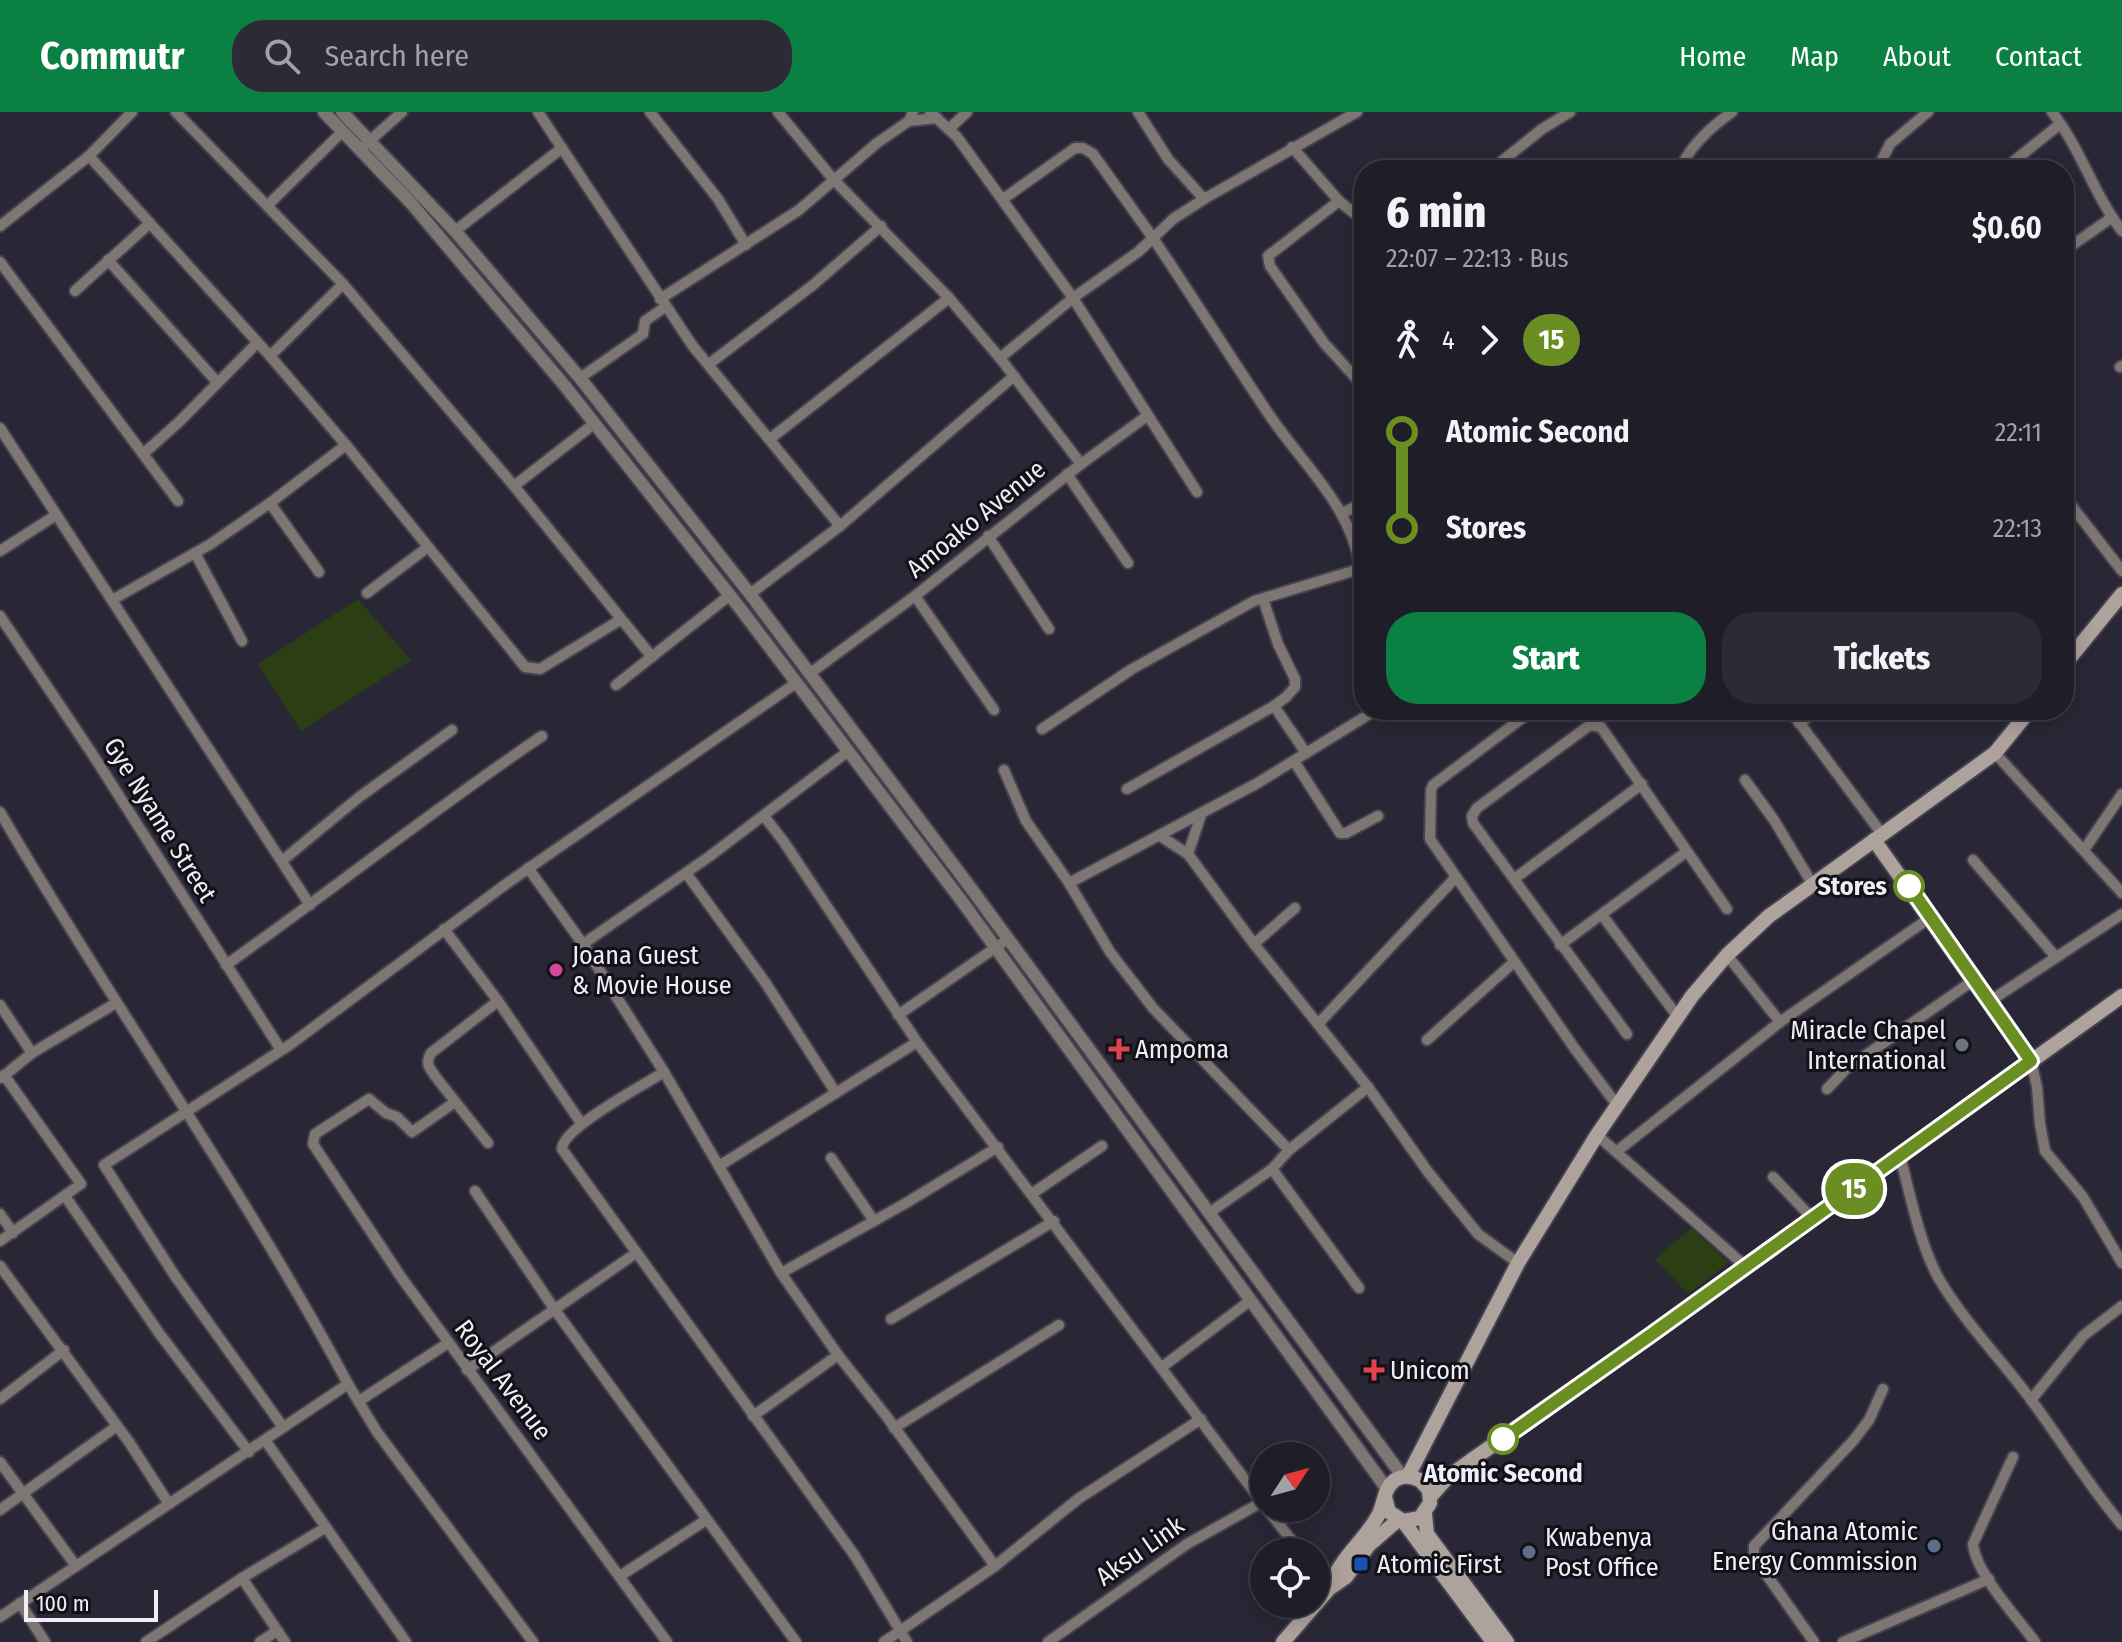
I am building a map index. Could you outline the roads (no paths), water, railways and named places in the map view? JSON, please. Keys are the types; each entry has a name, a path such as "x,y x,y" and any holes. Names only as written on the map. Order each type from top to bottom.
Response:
{"main road":[{"path":"2074,653 2122,594"},
{"path":"1405,1477 1518,1263 1617,1105 1678,1017 1727,955 1769,916 1995,753 2022,720"},
{"path":"1878,837 2031,1061"},
{"path":"1507,1642 1430,1540 1425,1529 1430,1497 1448,1477 2122,996"},
{"path":"1330,1588 1337,1569 1377,1518 1393,1482 1405,1477 1423,1482 1430,1497"},
{"path":"1386,1493 1389,1512 1400,1521 1493,1642"},
{"path":"1330,1588 1346,1577 1369,1545 1400,1521 1415,1521 1425,1514"},
{"path":"1283,1642 1304,1618"}],"street":[{"path":"0,226 89,156 132,112"},
{"path":"176,112 343,284 514,486 652,657"},
{"path":"324,112 343,131 365,145 455,231 580,378 750,594 1405,1477"},
{"path":"342,112 411,203 595,423 730,595 995,948 1251,1300 1386,1493"},
{"path":"365,145 402,112"},
{"path":"538,112 663,303 840,526"},
{"path":"650,112 718,199 746,245"},
{"name":"Amoako Avenue","path":"778,112 833,179 949,298 1000,358 1081,464 915,596 809,674"},
{"path":"950,128 967,112"},
{"path":"1138,112 1168,159 1204,199"},
{"path":"1000,358 1073,298 1138,252 1173,219 1292,147 1357,112"},
{"path":"1502,160 1551,117 1570,112"},
{"path":"1684,160 1698,142 1732,112"},
{"path":"1882,160 1890,144 1928,112"},
{"path":"2052,112 2111,218 2122,231"},
{"path":"580,378 643,334 645,321 663,303 799,210 911,117 933,115 950,128 1073,298 1197,492"},
{"path":"2015,160 2060,124"},
{"path":"268,205 343,131"},
{"path":"1292,147 1339,201 1354,213"},
{"path":"455,231 562,148"},
{"path":"1003,199 1075,148 1083,148 1093,154 1153,238 1269,414 1343,513 1354,539"},
{"path":"89,156 346,445 525,667 540,669 620,620"},
{"path":"1339,201 1268,256 1270,266 1324,343 1354,376"},
{"path":"2074,244 2111,218"},
{"path":"75,291 150,223"},
{"path":"709,364 813,285 881,226"},
{"path":"108,260 217,382"},
{"path":"0,262 178,501"},
{"path":"270,356 343,284"},
{"path":"770,439 949,298"},
{"path":"143,454 257,343"},
{"path":"750,594 840,526 1014,376"},
{"path":"1081,464 1147,416"},
{"path":"514,486 595,423"},
{"path":"0,428 310,905"},
{"path":"112,600 195,553 270,503 346,445"},
{"path":"1067,474 1128,563"},
{"path":"270,503 319,572"},
{"path":"1343,513 1354,507"},
{"path":"2074,509 2122,571"},
{"path":"0,551 56,515"},
{"path":"988,536 1049,629"},
{"path":"367,593 428,547"},
{"path":"195,553 242,641"},
{"path":"1042,729 1132,669 1254,601 1354,571"},
{"path":"616,685 730,595"},
{"path":"915,596 994,710"},
{"path":"1127,789 1274,706 1295,687 1295,679 1278,644 1263,599"},
{"name":"Gye Nyame Street","path":"0,616 93,755 281,1050"},
{"path":"283,1427 175,1276 104,1165 281,1050 528,868 796,683"},
{"path":"1274,706 1306,753"},
{"path":"1069,883 1201,815 1360,720"},
{"path":"1520,720 1433,785 1430,839 1617,1105"},
{"path":"1797,720 1878,837"},
{"path":"1799,723 1804,720"},
{"path":"1627,1034 1473,823 1472,816 1477,808 1590,725 1596,724 1642,784 1727,909"},
{"path":"283,860 358,798 452,730"},
{"path":"226,965 310,905 400,834 542,736"},
{"path":"583,944 686,873 847,752"},
{"path":"1995,753 2122,893"},
{"path":"1294,761 1340,833 1346,833 1378,816"},
{"path":"1004,770 1026,821 1069,883 1110,952 1153,1008 1289,1150"},
{"path":"1745,780 1774,820 1813,885"},
{"path":"1514,879 1642,784"},
{"path":"2084,850 2122,794"},
{"path":"0,812 309,1311 377,1432 533,1642"},
{"path":"1188,854 1201,815"},
{"path":"764,816 917,1042 1250,1486"},
{"path":"1160,836 1188,854 1478,1234 1518,1263"},
{"path":"1560,945 1686,852"},
{"path":"1973,860 2056,957"},
{"path":"528,868 583,944 664,1072 781,1273 995,1566"},
{"path":"686,873 765,982 836,1093"},
{"path":"1318,1024 1456,877"},
{"path":"1254,944 1295,908"},
{"path":"1990,1001 2122,914"},
{"path":"1602,915 1678,1017"},
{"path":"1616,1152 1780,1022 1931,917"},
{"path":"444,929 498,1001 581,1123"},
{"path":"898,1015 1008,939"},
{"path":"1727,955 1780,1022"},
{"path":"1427,1040 1514,962"},
{"path":"1827,1089 1846,1069 1974,980"},
{"path":"488,1143 428,1066 428,1059 431,1053 498,1001"},
{"path":"0,1241 81,1184 2,1077 32,1053 116,1003"},
{"path":"0,1005 32,1053"},
{"path":"719,1166 917,1042"},
{"path":"2031,1061 2045,1151 2083,1197 2122,1263"},
{"path":"664,1072 581,1123 565,1137 562,1149 855,1556 907,1642"},
{"path":"1209,1213 1272,1169 1289,1150 1368,1087"},
{"name":"Royal Avenue","path":"455,1102 412,1132 397,1117 386,1113 369,1099 315,1134 313,1144 467,1370 667,1642"},
{"path":"1597,1135 1745,1266"},
{"path":"1033,1193 1102,1146"},
{"path":"781,1273 998,1147"},
{"path":"1900,1156 1915,1214 1938,1277 1975,1330 2031,1400 2090,1487 2122,1525"},
{"path":"831,1158 874,1221"},
{"path":"1272,1169 1359,1288"},
{"path":"1773,1177 1812,1218"},
{"path":"475,1191 555,1310 796,1642"},
{"path":"65,1196 141,1308 249,1452"},
{"path":"0,1214 13,1233"},
{"path":"891,1319 1054,1221"},
{"path":"467,1370 636,1253"},
{"path":"0,1266 64,1350 169,1504"},
{"path":"1162,1367 1251,1300"},
{"path":"2031,1400 2083,1336 2122,1306"},
{"path":"894,1428 1059,1325"},
{"path":"359,1401 448,1343"},
{"path":"0,1399 64,1350"},
{"path":"753,1416 838,1355"},
{"path":"0,1617 348,1384"},
{"path":"1814,1642 1754,1557 1754,1546 1853,1441 1869,1420 1883,1389"},
{"path":"884,1642 995,1566 1078,1499 1201,1419"},
{"path":"0,1510 117,1426"},
{"path":"265,1440 406,1642"},
{"path":"2013,1457 1973,1544 1974,1554 2035,1642"},
{"path":"0,1462 76,1566"},
{"name":"Aksu Link","path":"1048,1642 1187,1544 1250,1512"},
{"path":"620,1576 706,1520"},
{"path":"1277,1522 1290,1538"},
{"path":"146,1642 242,1578 325,1528"},
{"path":"242,1578 285,1642"},
{"path":"1843,1642 1989,1579"},
{"path":"20,1603 45,1642"},
{"path":"260,1642 277,1631"}],"place":[{"name":"Stores","path":"1909,886"},
{"name":"Joana Guest & Movie House","path":"556,970"},
{"name":"Miracle Chapel International","path":"1962,1045"},
{"name":"Ampoma","path":"1119,1049"},
{"name":"Unicom","path":"1374,1370"},
{"name":"Atomic Second","path":"1503,1439"},
{"name":"Ghana Atomic Energy Commission","path":"1934,1546"},
{"name":"Kwabenya Post Office","path":"1529,1552"},
{"name":"Atomic First","path":"1361,1564"}]}
